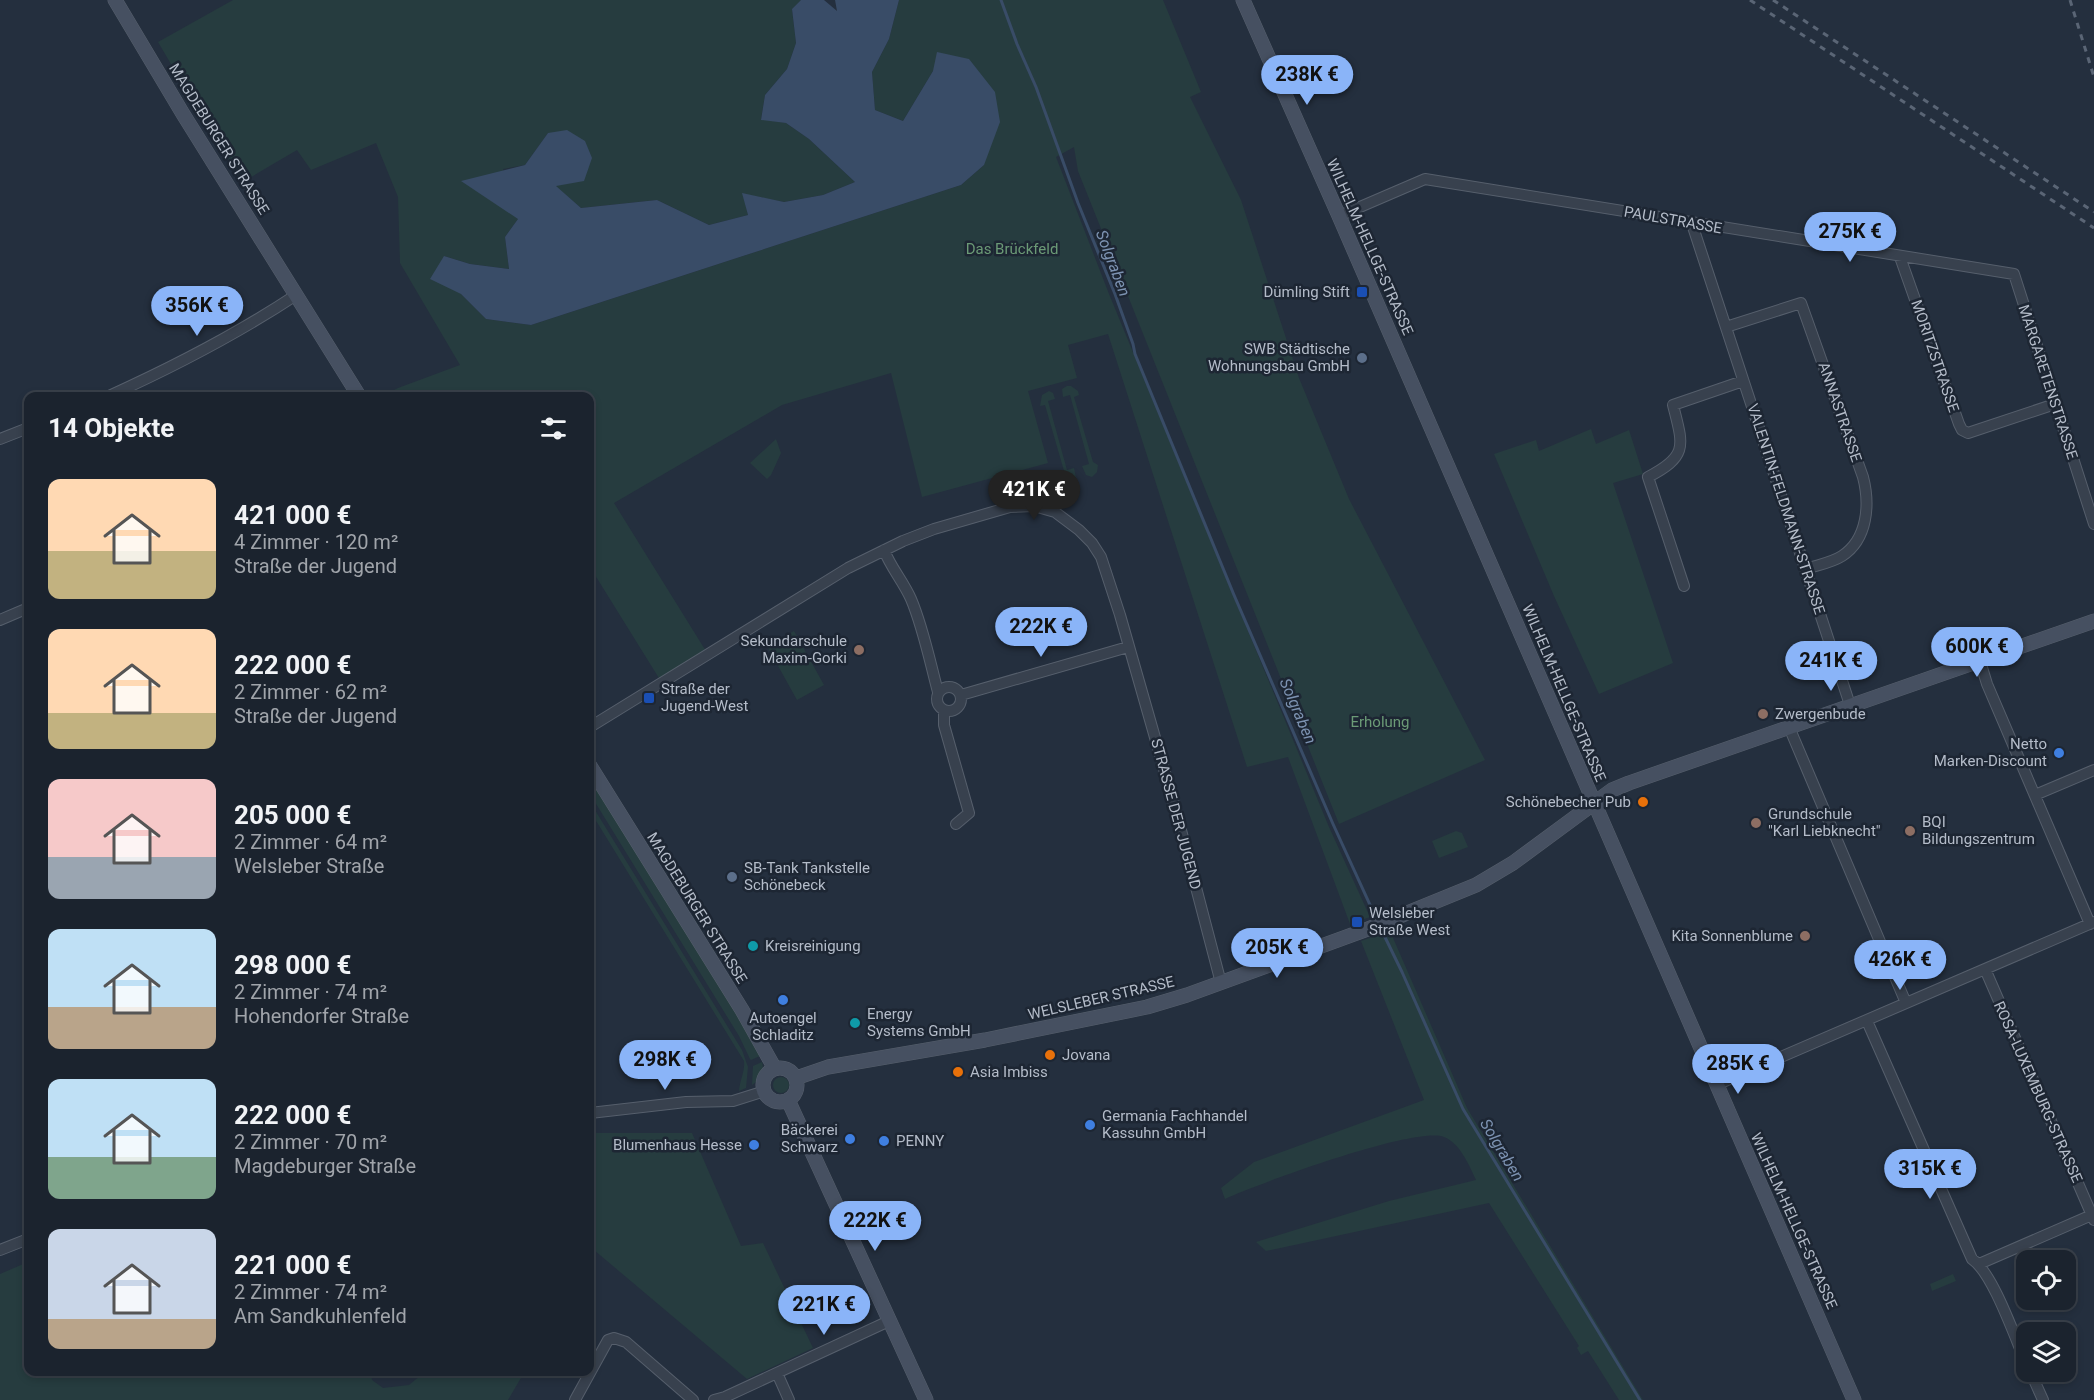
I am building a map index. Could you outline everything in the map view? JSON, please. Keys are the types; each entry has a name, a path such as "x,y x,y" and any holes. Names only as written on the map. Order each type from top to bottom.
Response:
{"main road":[{"name":"MAGDEBURGER STRASSE","path":"115,0 357,392"},
{"name":"WILHELM-HELLGE-STRASSE","path":"1243,0 1854,1400"},
{"name":"WELSLEBER STRASSE","path":"796,1078 828,1067 926,1051 1147,1007 1221,983 1380,924 1476,885 1513,863 1612,790 2094,621"},
{"name":"MAGDEBURGER STRASSE","path":"594,772 742,1010 775,1069"},
{"path":"775,1069 786,1069 796,1078 796,1092 788,1100 782,1102 773,1100 765,1091 764,1079 775,1069"},
{"path":"788,1100 926,1400"}],"street":[{"name":"PAULSTRASSE","path":"1339,216 1425,179 1692,224 2014,274"},
{"name":"VALENTIN-FELDMANN-STRASSE","path":"1692,224 1850,705"},
{"name":"MORITZSTRASSE","path":"1900,257 1962,430 1968,433 2055,404"},
{"name":"MARGARETENSTRASSE","path":"2014,274 2094,524"},
{"path":"118,392 242,330 296,295"},
{"name":"ANNASTRASSE","path":"1726,327 1801,303 1863,477 1867,493 1867,507 1864,525 1858,538 1842,556 1806,569"},
{"path":"1684,585 1648,477 1668,467 1679,453 1681,437 1673,405 1743,381"},
{"path":"0,439 24,430"},
{"name":"STRASSE DER JUGEND","path":"594,725 848,568 884,550 934,529 1010,507 1034,506 1055,513 1079,530 1092,543 1101,557 1176,811 1221,983"},
{"path":"884,550 890,566 905,585 912,602 938,692 938,705 944,711 951,712 958,708 962,699 955,688 941,689 938,692"},
{"path":"0,620 24,610"},
{"path":"961,695 1128,647"},
{"path":"1716,1085 2092,923 1987,684 1980,661"},
{"path":"944,711 945,725 969,813 956,824"},
{"path":"1789,727 1906,1003"},
{"path":"2035,795 2094,770"},
{"name":"ROSA-LUXEMBURG-STRASSE","path":"1979,1264 2093,1216 1985,969"},
{"path":"1867,1020 1972,1259 1979,1264 1991,1285 2016,1341"},
{"path":"594,1113 686,1102 733,1101 765,1091"},
{"path":"0,1250 24,1241"},
{"path":"714,1400 889,1321"},
{"path":"594,1365 608,1340 614,1338 626,1342 693,1400"},
{"path":"777,1373 789,1400"},
{"path":"575,1400 588,1376"},
{"path":"2035,1382 2043,1400"}],"green space":[{"path":"233,0 801,0 792,10 796,43 787,69 765,95 761,119 786,123 809,139 855,182 823,195 784,202 743,194 748,215 709,225 657,200 581,208 555,186 548,133 525,165 503,169 518,219 505,237 509,269 470,264 444,256 461,294 486,319 531,325 961,185 984,165 933,71 903,121 875,110 872,72 889,39 899,0 1163,0 1201,92 1190,97 1241,200 1299,378 1349,499 1485,760 1339,824 1078,171 1074,147 1056,157 1109,294 1329,827 1370,917 1350,924 1288,757 1247,767 1108,334 1068,345 1077,378 1028,391 1048,463 922,497 891,373 782,405 614,503 709,656 662,683 594,573 594,392 390,392 460,365 400,263 398,197 376,143 311,170 297,150 241,183 158,42"},
{"path":"1067,386 1078,391 1079,395 1074,397 1093,462 1098,465 1097,472 1092,477 1086,475 1082,466 1089,464 1070,395 1063,397 1062,389"},
{"path":"1049,391 1053,393 1055,399 1048,401 1067,470 1074,468 1076,478 1071,483 1060,477 1060,472 1064,471 1045,405 1040,406 1042,395"},
{"path":"1591,429 1596,444 1629,430 1643,474 1613,483 1673,663 1599,694 1554,596 1494,454 1536,440 1539,451"},
{"path":"776,439 781,453 767,479 750,463"},
{"path":"794,631 824,685 797,700 767,646"},
{"path":"594,782 739,1016 760,1056 751,1060 739,1036 594,800"},
{"path":"594,809 742,1050 748,1067 746,1088 739,1091 744,1061 594,817"},
{"path":"1456,831 1462,833 1468,847 1439,858 1432,841"},
{"path":"1390,931 1467,1108 1643,1400 1619,1400 1588,1351 1581,1355 1577,1348 1579,1346 1489,1203 1266,1251 1256,1242 1389,1201 1476,1180 1459,1149 1444,1137 1428,1136 1371,1148 1269,1181 1225,1199 1221,1188 1254,1162 1424,1100 1361,941"},
{"path":"762,1062 762,1075 752,1085 753,1066"},
{"path":"778,1077 784,1077 789,1085 787,1091 778,1093 773,1088 773,1082"},
{"path":"594,1133 692,1133 741,1246 763,1243 813,1348 747,1379 594,1250"},
{"path":"24,1264 24,1376 371,1376 372,1380 383,1388 409,1385 420,1376 522,1376 508,1400 0,1400 0,1274"},
{"path":"1953,1274 1956,1281 1932,1291 1930,1284"}],"water":[{"path":"801,0 824,0 837,11 835,0 899,0 889,39 872,72 875,110 903,121 933,71 937,52 969,59 995,92 1000,122 984,165 961,185 531,325 486,319 461,294 430,279 444,256 470,264 509,269 505,237 518,219 461,181 525,165 548,133 567,130 585,141 592,158 584,181 556,186 581,208 657,200 709,225 748,215 742,193 784,202 823,195 855,182 809,139 786,123 761,120 765,95 787,69 796,43 792,9"}],"waterway":[{"name":"Solgraben","path":"1001,0 1115,294 1135,354 1234,595 1377,920"},
{"name":"Solgraben","path":"1381,929 1463,1109 1640,1400"}],"railway":[{"path":"1750,0 2094,228"},
{"path":"1773,0 2094,212"},
{"path":"2070,0 2094,77"}],"place":[{"name":"Dümling Stift","path":"1362,292"},
{"name":"SWB Städtische Wohnungsbau GmbH","path":"1362,358"},
{"name":"Sekundarschule Maxim-Gorki","path":"859,650"},
{"name":"Straße der Jugend-West","path":"649,698"},
{"name":"Zwergenbude","path":"1763,714"},
{"name":"Netto Marken-Discount","path":"2059,753"},
{"name":"Schönebecher Pub","path":"1643,802"},
{"name":"Grundschule \"Karl Liebknecht\"","path":"1756,823"},
{"name":"BQI Bildungszentrum","path":"1910,831"},
{"name":"SB-Tank Tankstelle Schönebeck","path":"732,877"},
{"name":"Welsleber Straße West","path":"1357,922"},
{"name":"Kita Sonnenblume","path":"1805,936"},
{"name":"Kreisreinigung","path":"753,946"},
{"name":"Autoengel Schladitz","path":"783,1000"},
{"name":"Energy Systems GmbH","path":"855,1023"},
{"name":"Jovana","path":"1050,1055"},
{"name":"Asia Imbiss","path":"958,1072"},
{"name":"Germania Fachhandel Kassuhn GmbH","path":"1090,1125"},
{"name":"Bäckerei Schwarz","path":"850,1139"},
{"name":"PENNY","path":"884,1141"},
{"name":"Blumenhaus Hesse","path":"754,1145"}],"park label":[{"name":"Das Brückfeld","path":"1012,249"},
{"name":"Erholung","path":"1380,722"}]}
